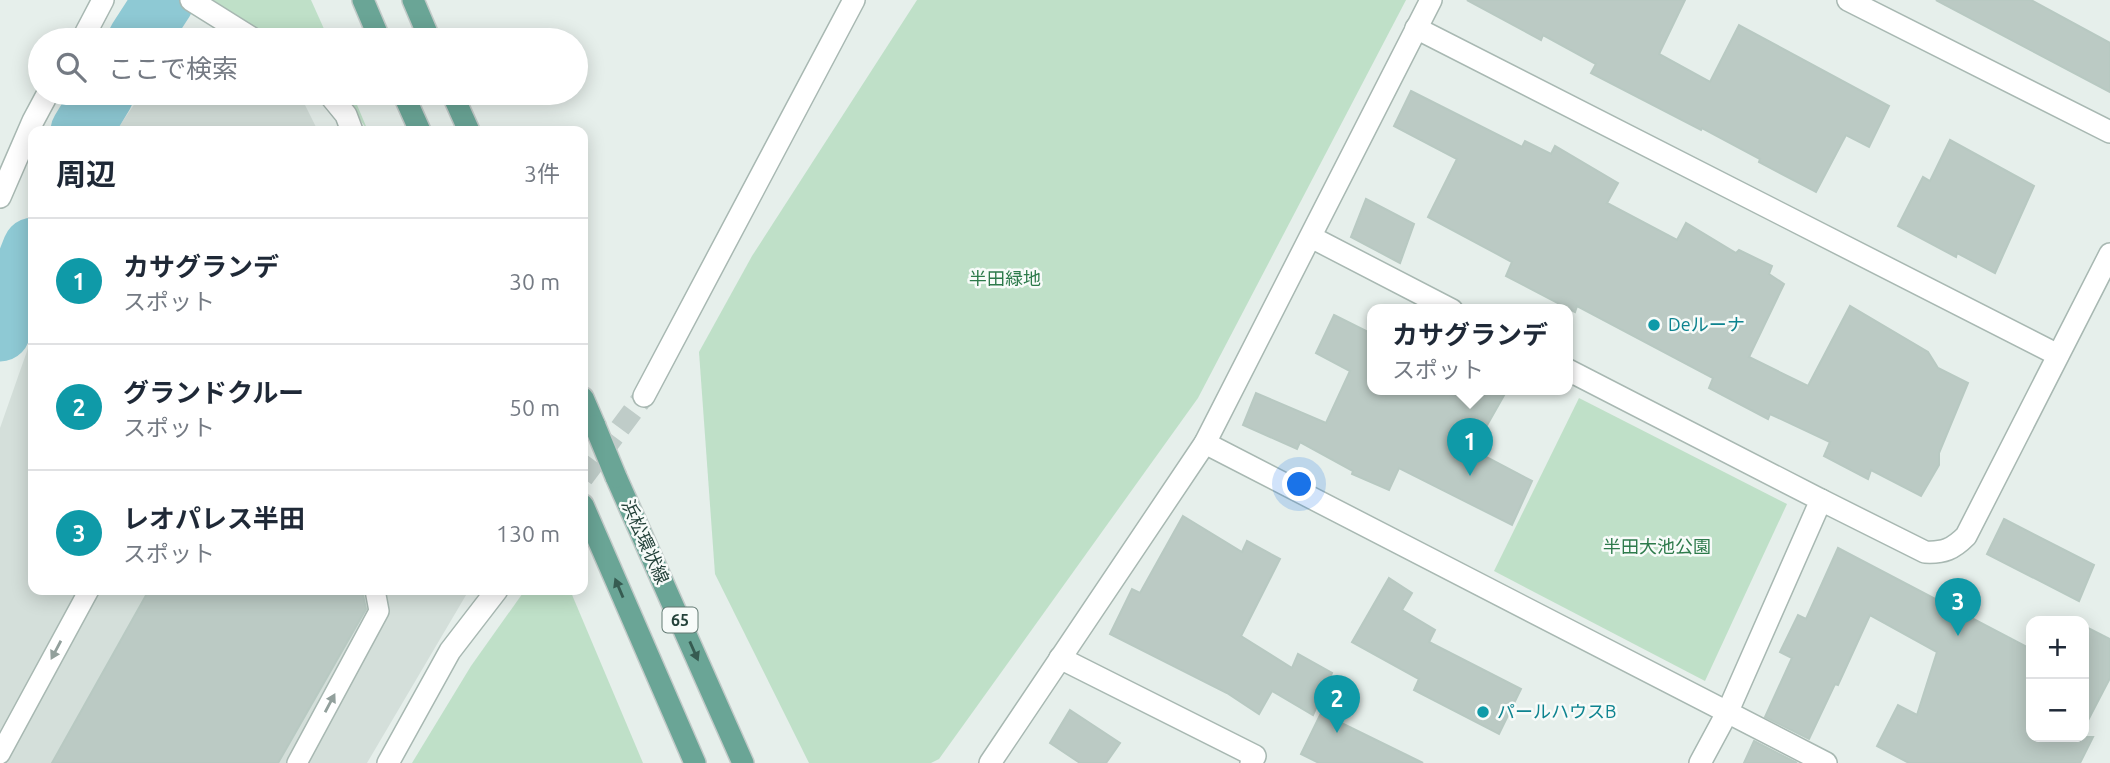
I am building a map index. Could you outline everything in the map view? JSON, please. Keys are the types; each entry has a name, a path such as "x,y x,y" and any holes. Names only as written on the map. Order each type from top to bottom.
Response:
{"main road":[{"path":"363,0 375,28"},
{"path":"413,0 425,28"},
{"path":"408,105 418,126"},
{"path":"457,105 467,126"},
{"name":"浜松環状線","path":"588,410 743,763"},
{"name":"65","path":"588,517 695,763"}],"street":[{"path":"88,28 103,0"},
{"path":"644,396 854,0"},
{"path":"990,763 1205,443 1431,0"},
{"path":"1847,0 2110,132"},
{"path":"195,2 236,28"},
{"path":"1416,28 2058,355"},
{"path":"31,126 42,105"},
{"path":"337,105 346,115 350,126"},
{"path":"0,197 28,133"},
{"path":"1311,237 1440,304"},
{"path":"1573,373 1925,552 1939,553 1954,548 1966,536 2110,254"},
{"path":"1205,443 1728,710 1826,763"},
{"path":"1700,763 1728,710 1821,500"},
{"path":"388,763 450,651 493,595"},
{"path":"1060,658 1258,761"}],"lane":[{"path":"0,754 86,595"},
{"path":"297,763 379,611 376,595"}],"shaded area":[{"path":"134,105 305,105 316,126 119,126"},
{"path":"28,348 28,595 466,595 367,763 0,763 0,428"}],"green space":[{"path":"213,0 311,0 324,28 254,28"},
{"name":"半田緑地","path":"917,0 1406,0 1198,398 939,759 931,763 809,763 715,574 699,352 752,256"},
{"path":"350,105 357,105 364,126"},
{"name":"半田大池公園","path":"1579,398 1787,504 1705,681 1494,571"},
{"path":"521,595 572,595 643,763 412,763 471,666"}],"building":[{"path":"1467,0 1685,0 1659,54 1710,82 1739,25 1889,106 1869,147 1846,135 1816,192 1702,128 1701,130 1591,73 1596,64 1543,35 1541,40"},
{"path":"1936,0 2031,0 2110,43 2110,92"},
{"path":"1411,91 1522,147 1525,141 1551,154 1555,146 1618,183 1607,203 1677,240 1686,223 1736,253 1739,250 1772,266 1769,274 1784,284 1749,357 1808,386 1850,306 1928,352 1938,368 1968,383 1939,453 1939,465 1921,496 1871,470 1868,479 1824,456 1830,442 1770,414 1768,419 1709,388 1713,378 1577,306 1575,312 1573,311 1573,304 1560,304 1506,276 1512,262 1428,217 1457,159 1394,126"},
{"path":"1950,140 2034,186 1995,273 1957,253 1956,257 1898,226 1923,177 1930,181"},
{"path":"1366,199 1414,224 1400,263 1351,237"},
{"path":"1334,315 1367,332 1367,395 1504,395 1473,450 1532,481 1512,525 1399,468 1389,490 1352,474 1353,471 1300,442 1297,449 1243,425 1256,393 1326,423 1350,371 1316,353"},
{"path":"1183,516 1242,552 1247,541 1280,559 1241,636 1292,668 1298,654 1332,673 1313,715 1272,691 1259,714 1227,693 1110,634 1132,589 1140,593"},
{"path":"2004,519 2094,565 2079,601 1987,554"},
{"path":"1838,548 2026,646 2026,742 2089,742 2089,737 2093,737 2080,763 1909,763 1877,746 1898,705 1917,715 1937,652 1870,615 1838,685 1835,684 1809,739 1765,717 1792,658 1780,652 1798,615 1806,619"},
{"path":"1389,578 1412,593 1402,610 1435,630 1429,642 1521,689 1499,734 1414,690 1419,679 1352,642"},
{"path":"146,595 363,595 366,609 278,763 52,763"},
{"path":"2089,628 2110,639 2110,678 2089,718"},
{"path":"1070,710 1120,743 1106,763 1080,763 1050,743"},
{"path":"1321,713 1423,763 1319,763 1301,754"},
{"path":"1754,741 1797,763 1744,763"}],"waterway":[{"path":"146,28 164,0"},
{"path":"84,126 97,105"},
{"path":"0,331 28,261"}],"tunnel":[{"path":"588,471 644,396"}],"place":[{"name":"Deルーナ","path":"1654,325"},
{"name":"カサグランデ","path":"1470,476"},
{"name":"レオパレス半田","path":"1958,636"},
{"name":"パールハウスB","path":"1483,712"},
{"name":"グランドクルー","path":"1337,733"}]}
